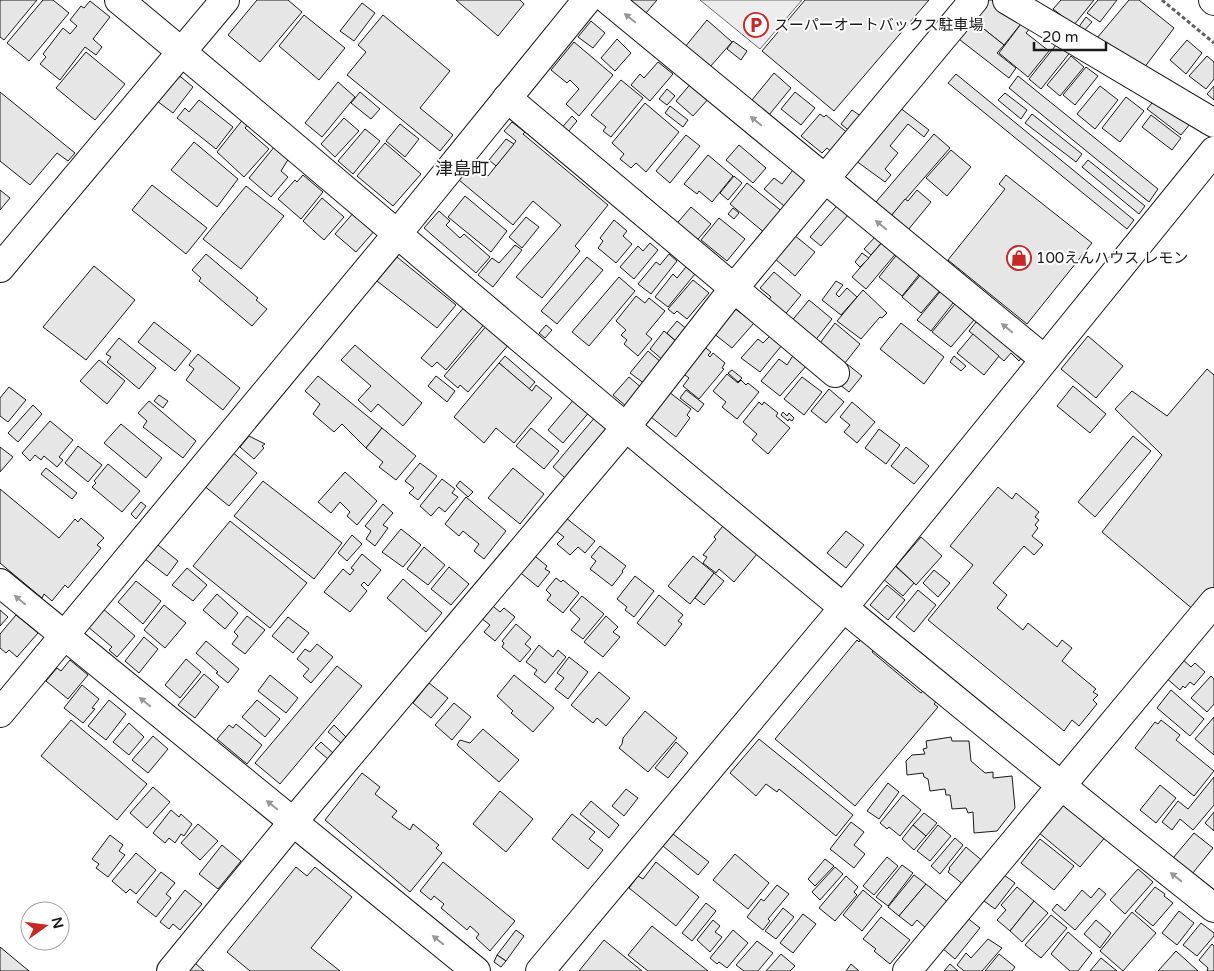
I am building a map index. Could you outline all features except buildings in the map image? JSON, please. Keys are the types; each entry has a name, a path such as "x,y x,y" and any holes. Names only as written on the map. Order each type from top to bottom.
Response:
{"street":[{"path":"119,0 398,233 626,427 1061,786 1214,908"},
{"path":"0,268 225,0"},
{"path":"0,714 398,233 587,0"},
{"path":"608,0 1044,359"},
{"path":"171,971 293,822 626,427 734,288 974,0"},
{"path":"1007,0 1214,123"},
{"path":"507,98 835,374"},
{"path":"540,971 844,607 1214,151"},
{"path":"0,583 476,971"},
{"path":"907,971 1214,602"}],"path":[{"path":"1162,0 1214,43"}],"shaded area":[{"name":"スーパーオートバックス駐車場","path":"700,0 802,0 760,49"}],"place":[{"name":"スーパーオートバックス駐車場","path":"756,25"},
{"name":"100えんハウス レモン","path":"1019,258"}],"district":[{"name":"津島町","path":"462,169"}]}
